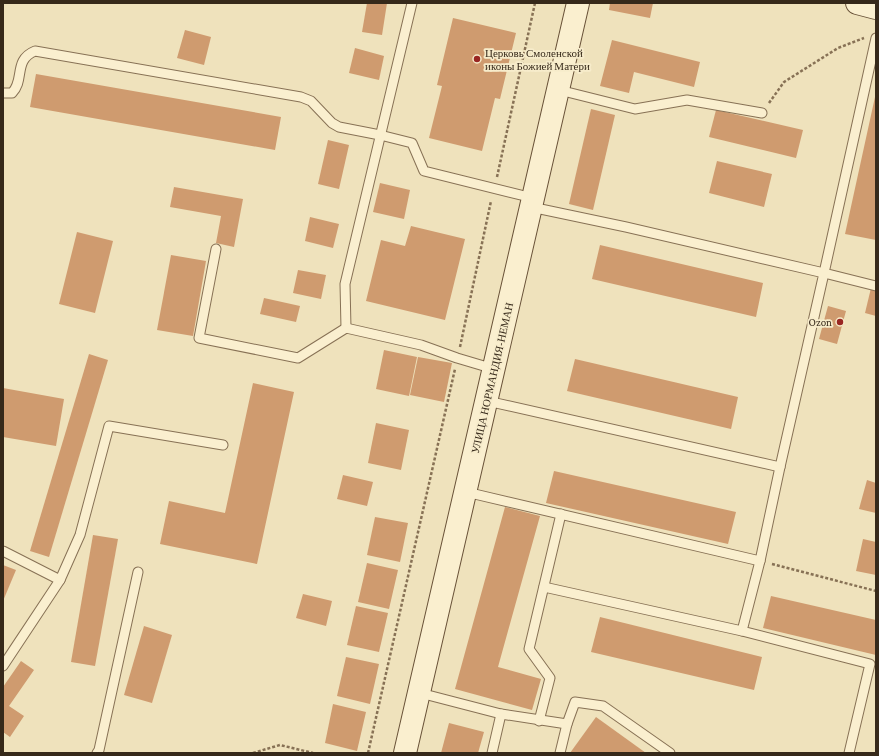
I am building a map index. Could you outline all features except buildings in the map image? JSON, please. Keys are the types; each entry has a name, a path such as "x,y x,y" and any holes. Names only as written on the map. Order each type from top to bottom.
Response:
{"street":[{"name":"УЛИЦА НОРМАНДИЯ-НЕМАН","path":"405,753 578,3"},
{"path":"857,3 876,8"}],"lane":[{"path":"346,328 345,284 412,3"},
{"path":"742,632 760,562 824,273 873,37"},
{"path":"3,93 12,93 16,89 22,61 27,54 35,51 302,97 312,101 332,123 339,127 412,143 424,171 494,188 532,202 626,227 876,286"},
{"path":"559,90 635,109 687,100 762,113"},
{"path":"216,249 199,338 298,358 346,328 421,345 494,369"},
{"path":"486,401 780,467"},
{"path":"3,666 60,580 80,535 109,426 223,444"},
{"path":"466,492 760,562"},
{"path":"538,720 550,678 529,649 561,514"},
{"path":"3,551 60,580"},
{"path":"109,753 98,751 138,572"},
{"path":"544,587 742,632 870,664 849,753"},
{"path":"420,693 502,714 567,724"},
{"path":"560,753 567,724 575,702 603,706 670,753"},
{"path":"492,753 502,714"}],"path":[{"path":"368,753 536,3"},
{"path":"762,113 784,82 838,48 873,37"},
{"path":"760,562 876,591"},
{"path":"253,753 280,745 313,753"}],"place":[{"name":"Церковь Смоленской иконы Божией Матери","path":"477,59"},
{"name":"Ozon","path":"840,322"}]}
